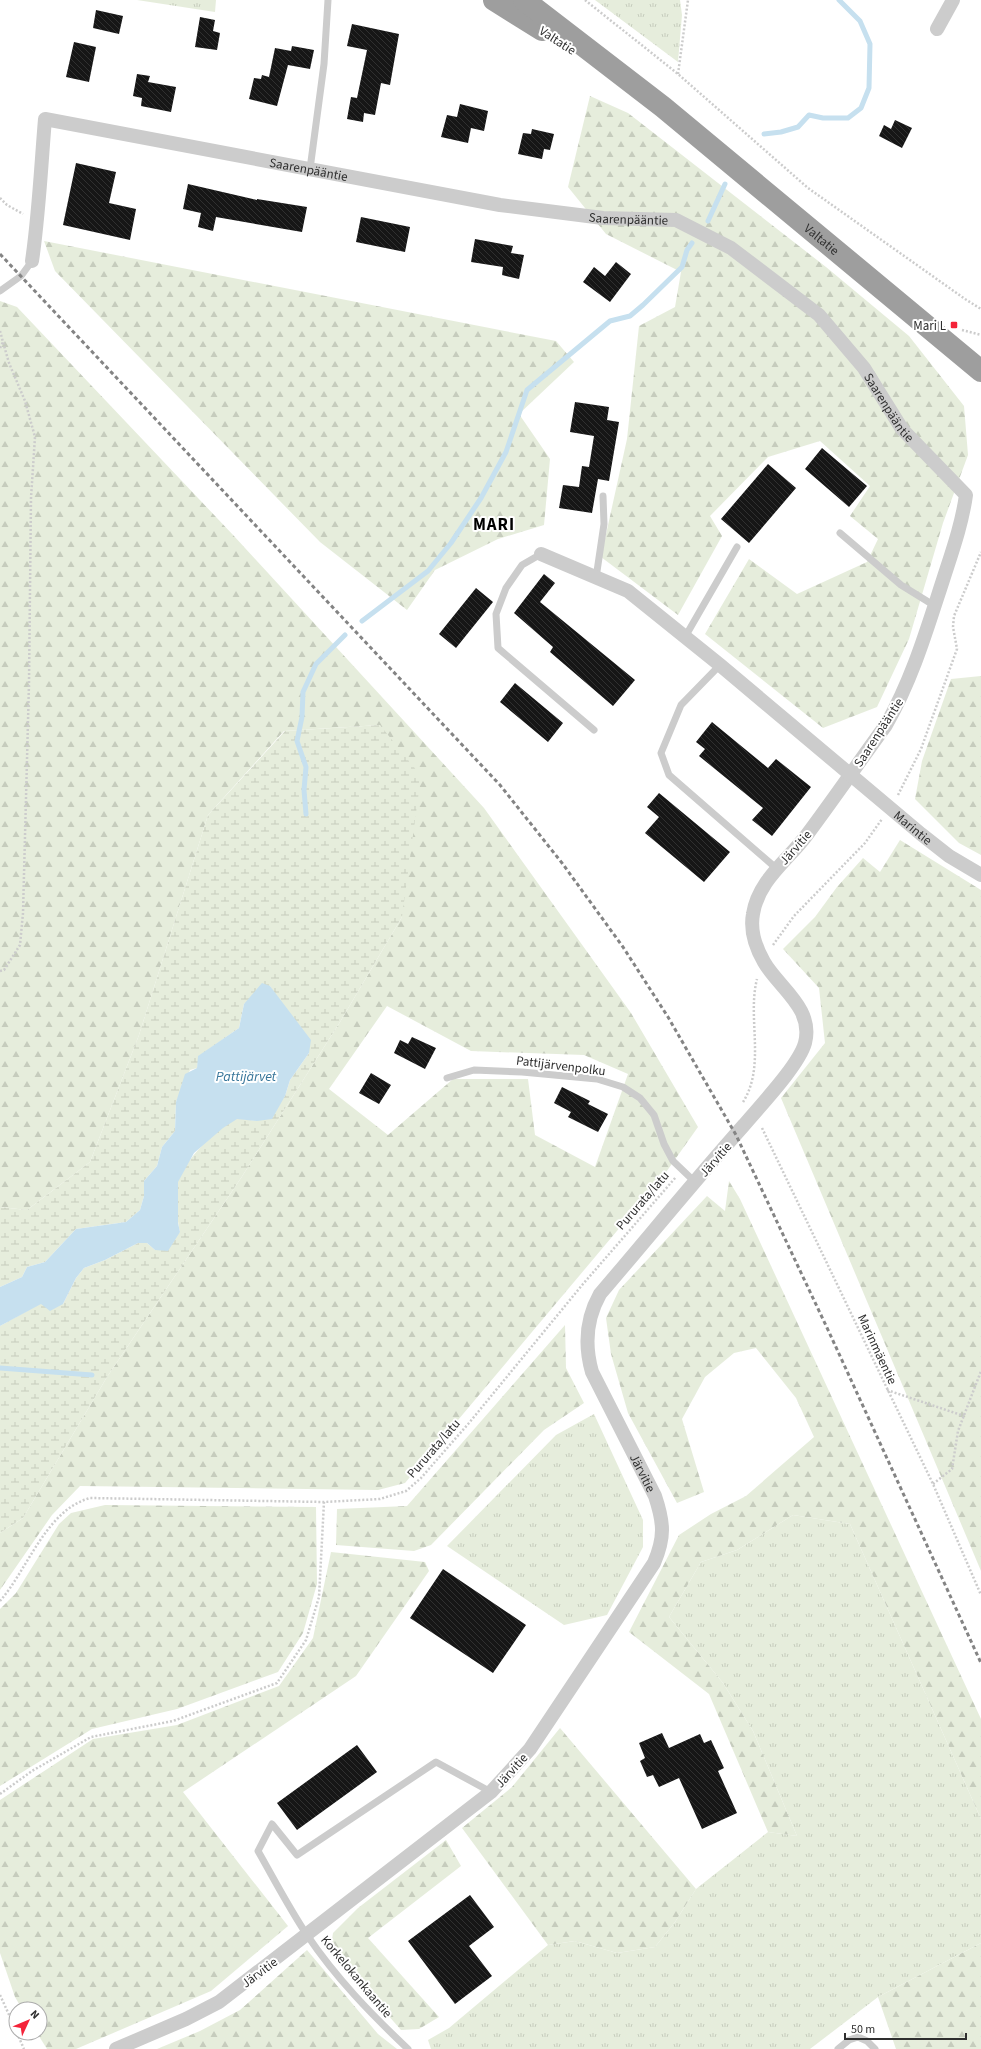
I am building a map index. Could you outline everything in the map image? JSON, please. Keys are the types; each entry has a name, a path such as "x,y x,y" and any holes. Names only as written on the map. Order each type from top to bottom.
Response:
{"highway":[{"name":"Valtatie","path":"494,0 663,107"},
{"name":"Valtatie","path":"524,0 663,107 981,371"}],"street":[{"path":"937,29 953,0"},
{"name":"Saarenpääntie","path":"32,261 38,222 38,203 45,119 500,206 602,218 676,220 731,248 819,315 864,368 902,429 966,495 963,516 935,606 906,688 896,708 850,774"},
{"name":"Marintie","path":"541,554 628,592 720,665 949,856 981,876"},
{"name":"Järvitie","path":"116,2049 186,2019 219,2002 491,1792 530,1749 645,1577 661,1547 663,1532 662,1516 655,1496 592,1372 587,1357 588,1325 593,1306 600,1294 755,1113 800,1056 807,1031 801,1010 764,962 757,948 753,932 753,914 759,897 776,868 804,838 850,774"}],"lane":[{"path":"310,169 324,64 328,0"},
{"path":"0,291 21,276 32,261"},
{"path":"596,578 604,524 603,496"},
{"path":"840,533 901,584 935,606"},
{"path":"684,637 737,547"},
{"path":"541,554 522,565 506,588 496,614 498,648 594,730"},
{"path":"720,665 681,705 661,753 669,775 776,868"},
{"name":"Pattijärvenpolku","path":"447,1078 474,1070 522,1072 597,1079 623,1087 640,1098 654,1115 664,1144 673,1161 695,1182"},
{"name":"Korkelokankaantie","path":"408,2049 366,2009 334,1971 307,1935 258,1851 272,1824 297,1854 436,1762 491,1792"},
{"path":"838,2049 849,2040 858,2037 867,2041 875,2049"}],"path":[{"path":"585,0 678,74 808,188 965,299 981,308"},
{"path":"678,74 688,0"},
{"path":"0,198 7,205 38,222"},
{"path":"960,328 981,335"},
{"path":"0,331 9,363 25,401 35,437 31,498 29,683 23,913 20,945 4,970 0,971"},
{"path":"0,348 3,342"},
{"path":"742,1103 752,1080 755,995 758,975 764,962 786,926 865,843 890,808 921,749 957,649 953,627 954,616 981,552"},
{"name":"Marinmäentie","path":"755,1113 886,1390 933,1484 981,1596"},
{"name":"Pururata/latu","path":"0,1602 58,1517 66,1509 81,1500 100,1498 324,1502 389,1497 399,1494 413,1486 682,1169"},
{"path":"933,1484 952,1469 958,1431 981,1371"},
{"path":"886,1390 964,1416"},
{"path":"0,1794 32,1771 91,1737 173,1721 277,1683 306,1640 319,1597 324,1502"},
{"path":"0,1995 8,2012"}],"green space":[{"path":"137,0 216,0 215,12"},
{"path":"595,0 680,0 682,15 678,62"},
{"path":"590,96 628,113 826,267 909,336 964,406 968,455 943,523 909,639 877,707 823,728 705,634 749,559 797,594 867,562 878,539 850,516 870,486 820,441 768,457 710,516 722,536 678,615 601,557 627,439 639,326 675,307 681,272 606,234 568,187"},
{"path":"44,241 556,341 574,362 519,414 550,459 544,525 498,539 435,570 407,610 320,542 55,271"},
{"path":"0,301 17,307 234,536 484,808 631,1013 698,1127 664,1175 405,1483 378,1490 80,1486 52,1515 0,1590 0,1533 23,1518 107,1377 241,1178 340,1022 402,917 380,725 284,731 208,815 139,1035 90,1162 27,1210 0,1207","holes":["387,1006 471,1051 584,1055 628,1074 595,1167 535,1135 528,1079 453,1079 388,1135 329,1089"]},
{"path":"981,676 981,855 959,843 915,799 922,761 951,679"},
{"path":"380,725 421,776 402,917 340,1022 241,1178 107,1377 23,1518 0,1533 0,1326 41,1303 63,1304 76,1278 84,1268 105,1260 138,1243 147,1243 155,1250 180,1232 177,1206 177,1186 181,1173 194,1155 220,1129 236,1119 257,1121 285,1096 290,1080 309,1053 270,986 244,1004 239,1028 199,1056 197,1068 190,1070 176,1102 175,1131 162,1147 157,1166 144,1181 144,1196 140,1210 126,1222 76,1229 45,1262 27,1267 22,1277 0,1287 0,1207 27,1210 90,1162 139,1035 208,815 285,731"},
{"path":"900,840 981,890 981,1571 781,1098 825,1043 819,988 783,949 815,917 837,887 863,858 880,872"},
{"path":"729,1181 740,1199 981,1719 981,1819 850,1524 793,1515 737,1550 701,1562 669,1617 723,1683 753,1731 797,1836 768,1832 709,1694 629,1632 679,1535 711,1514 746,1496 814,1437 796,1398 756,1348 734,1353 705,1377 682,1419 704,1492 677,1503 628,1413 611,1354 606,1318 619,1290 707,1196 725,1211"},
{"path":"565,1325 566,1368 584,1403 544,1430 431,1545 414,1551 336,1545 337,1509 407,1506"},
{"path":"594,1414 643,1520 643,1547 607,1615 564,1625 447,1546 556,1435"},
{"path":"105,1505 316,1507 317,1584 303,1633 278,1672 177,1709 92,1729 0,1786 0,1609 16,1593 59,1524 71,1513"},
{"path":"793,1515 850,1524 981,1819 981,1943 878,1997 810,2049 431,2049 428,2040 449,2028 548,1945 575,1941 617,1953 655,1947 675,1922 696,1889 768,1832 797,1836 753,1731 723,1683 669,1617 701,1562 737,1550"},
{"path":"331,1552 425,1562 429,1571 356,1676 183,1792 288,1926 211,1991 76,2049 47,2049 42,2041 48,2041 48,2001 17,2001 0,1953 0,1800 93,1739 177,1725 279,1686 313,1638"},
{"path":"560,1728 696,1889 675,1922 655,1947 617,1953 575,1941 548,1945 462,1828 512,1787"},
{"path":"446,1840 461,1866 368,1938 439,2017 419,2029 401,2030 359,1982 331,1946 333,1933 358,1908"},
{"path":"981,1943 981,2049 896,2049 878,1997"},
{"path":"307,1950 378,2034 397,2049 157,2049 200,2031 240,2010"}],"water":[{"name":"Pattijärvet","path":"262,983 270,986 311,1040 309,1053 290,1080 285,1096 272,1119 257,1121 237,1119 223,1128 194,1153 178,1182 178,1223 180,1232 168,1251 155,1250 147,1243 138,1243 105,1260 84,1268 76,1278 63,1304 50,1311 41,1304 0,1326 0,1287 22,1277 27,1267 45,1262 76,1229 126,1222 140,1210 144,1196 144,1181 157,1166 162,1147 175,1131 176,1102 185,1074 197,1068 198,1056 239,1028 244,1004"}],"building":[{"path":"96,10 123,16 119,34 93,28"},
{"path":"200,17 215,20 213,31 220,33 217,50 195,47"},
{"path":"352,24 399,34 390,85 381,83 375,115 364,113 363,122 347,119 351,97 357,98 367,50 347,46"},
{"path":"74,42 96,47 89,82 66,77"},
{"path":"292,46 314,50 310,69 288,65 277,106 249,99 254,78 261,79 262,75 269,77 275,48 291,51"},
{"path":"137,74 150,76 148,82 176,87 171,112 141,106 142,98 133,96"},
{"path":"460,104 488,111 484,131 471,128 468,143 441,137 447,115 457,117"},
{"path":"895,120 912,128 902,148 879,136 884,125 891,129"},
{"path":"532,129 554,134 550,150 544,149 542,159 518,154 523,133 531,134"},
{"path":"76,163 116,172 109,203 136,209 130,240 63,225"},
{"path":"188,184 257,200 307,207 302,232 216,217 213,231 198,227 201,213 183,209"},
{"path":"361,217 410,227 405,252 356,242"},
{"path":"475,239 513,246 511,253 524,255 519,279 502,275 503,267 471,262"},
{"path":"616,262 631,274 610,302 583,282 594,267 605,276"},
{"path":"575,402 609,407 607,420 619,422 609,481 598,479 592,513 559,508 563,485 579,487 582,466 589,467 594,436 570,432"},
{"path":"822,448 867,486 849,507 805,469"},
{"path":"768,464 796,488 749,543 721,519"},
{"path":"544,574 555,583 540,602 635,680 613,706 550,652 553,647 514,613"},
{"path":"476,588 493,602 456,648 439,634"},
{"path":"515,683 563,723 548,742 500,702"},
{"path":"712,722 768,768 776,759 811,787 772,836 752,820 763,808 699,756 705,749 696,742"},
{"path":"659,793 730,852 704,882 645,833 659,817 647,807"},
{"path":"412,1037 436,1048 425,1069 394,1053 400,1040 408,1044"},
{"path":"371,1073 391,1085 379,1104 359,1093"},
{"path":"562,1087 590,1101 588,1104 608,1114 598,1132 568,1117 571,1112 554,1103"},
{"path":"443,1569 526,1625 493,1673 410,1618"},
{"path":"662,1733 669,1748 700,1734 704,1743 711,1740 724,1768 718,1771 737,1813 702,1829 679,1778 659,1787 653,1775 647,1777 640,1761 645,1758 639,1743"},
{"path":"357,1745 377,1772 297,1830 277,1803"},
{"path":"470,1895 494,1927 469,1946 492,1976 455,2004 408,1941"}],"waterway":[{"path":"764,134 781,132 798,127 809,115 823,118 848,118 861,108 869,88 870,44 860,21 839,0"},
{"path":"708,221 725,184"},
{"path":"362,621 428,571 451,543 481,498 506,452 527,390 610,321 630,316 643,305 682,267 687,250 692,243"},
{"path":"306,814 304,790 306,767 297,741 302,717 303,692 316,664 345,635"},
{"path":"0,1368 92,1375"}],"railway":[{"path":"0,254 500,785 562,863 623,947 668,1017 736,1135 829,1332 981,1663"}],"place":[{"name":"Mari L","path":"954,325"}],"district":[{"name":"MARI","path":"494,524"}]}
